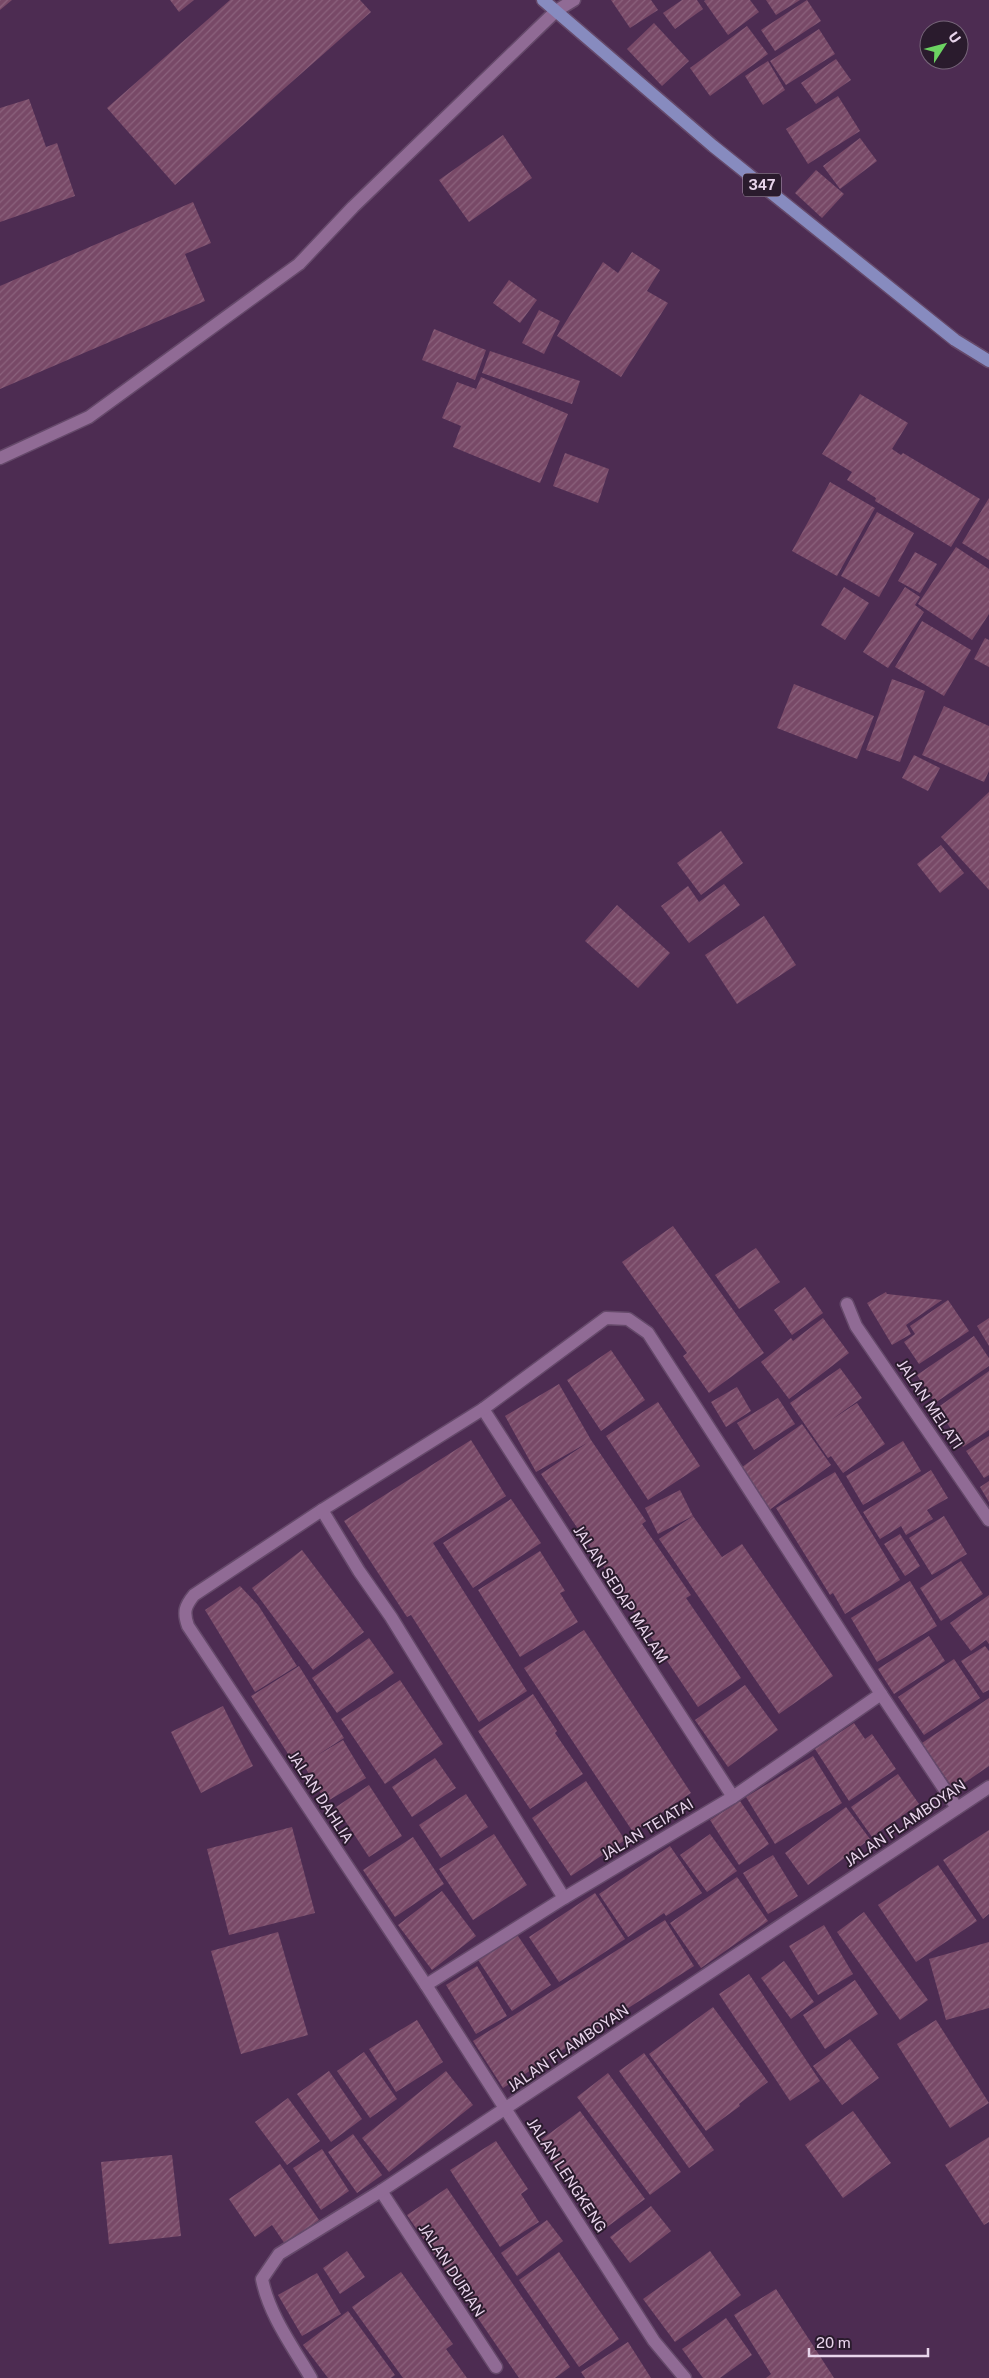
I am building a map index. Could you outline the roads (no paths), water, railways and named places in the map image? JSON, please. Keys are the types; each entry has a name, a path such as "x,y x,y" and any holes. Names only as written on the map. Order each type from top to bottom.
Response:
{"main road":[{"name":"347","path":"543,0 713,146 955,340 989,361"}],"street":[{"path":"0,458 88,417 299,264 353,207 556,11 574,0"},
{"name":"JALAN MELATI","path":"847,1304 856,1326 989,1520"},
{"path":"564,1898 391,1617 359,1571 322,1510 483,1409 606,1318 616,1317 636,1323 648,1333 881,1694 957,1808"},
{"name":"JALAN SEDAP MALAM","path":"483,1409 733,1797"},
{"name":"JALAN DAHLIA","path":"322,1510 194,1595 186,1605 184,1616 188,1626 426,1985"},
{"name":"JALAN TEIATAI","path":"426,1985 564,1898 733,1797 881,1694"},
{"name":"JALAN FLAMBOYAN","path":"311,2378 269,2304 262,2279 279,2254 381,2191 989,1787"},
{"name":"JALAN LENGKENG","path":"426,1985 654,2341 685,2378"},
{"name":"JALAN DURIAN","path":"381,2191 496,2367"}]}
